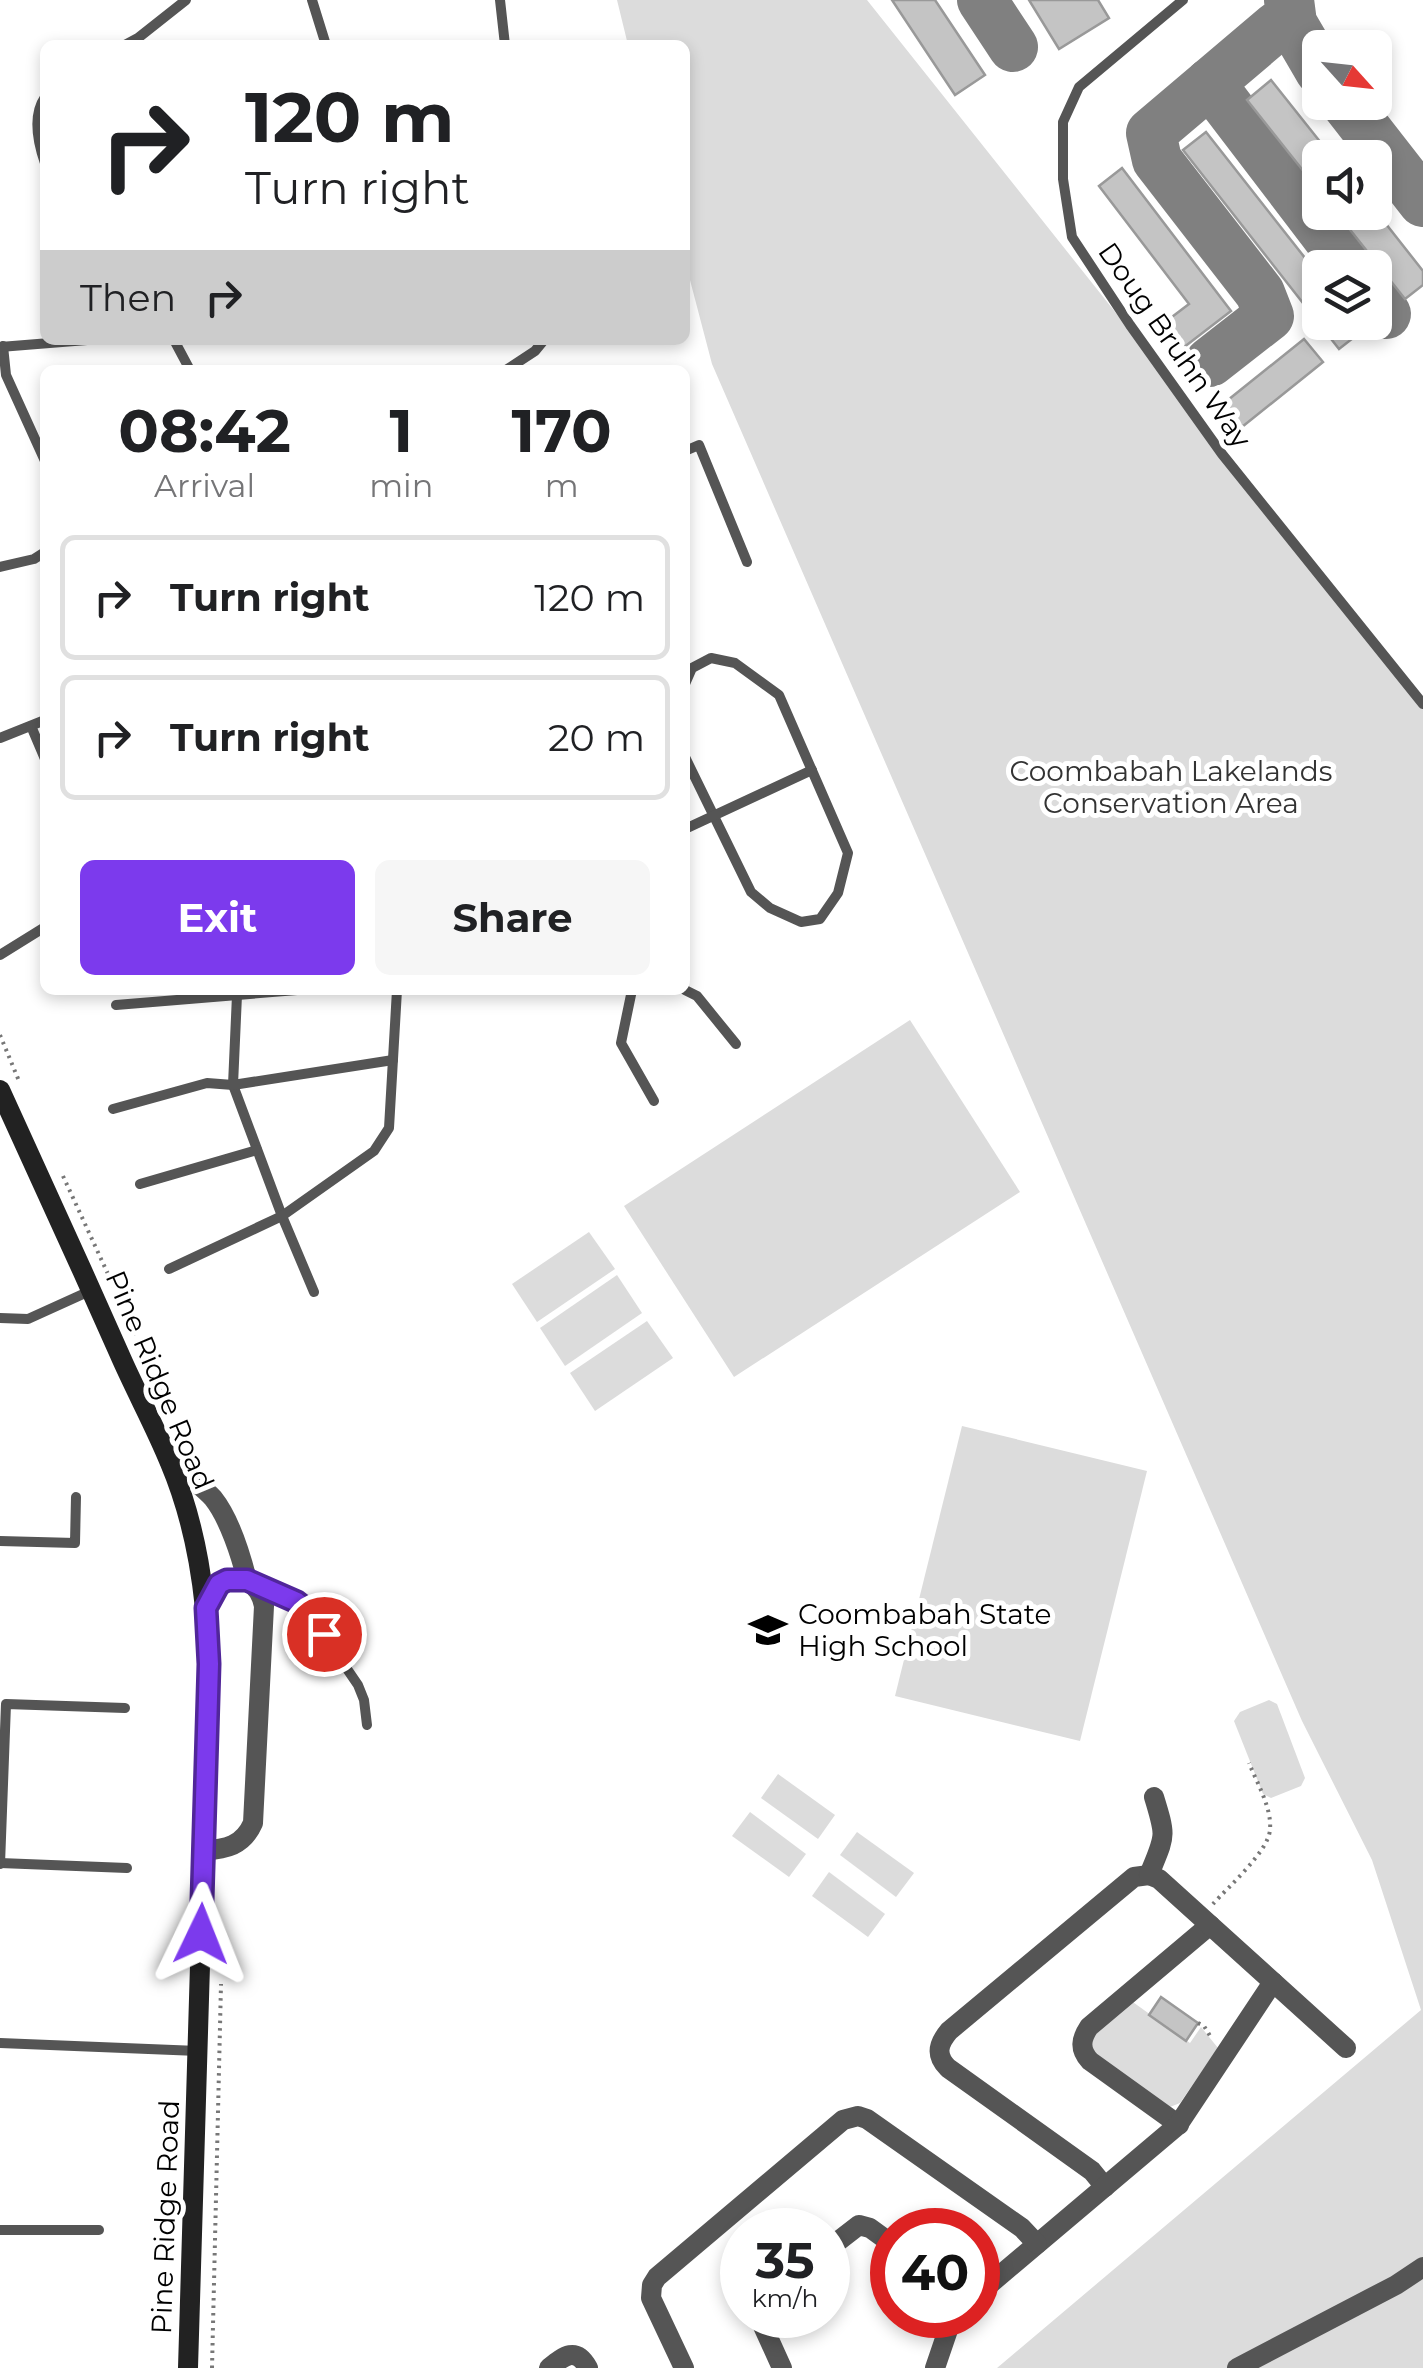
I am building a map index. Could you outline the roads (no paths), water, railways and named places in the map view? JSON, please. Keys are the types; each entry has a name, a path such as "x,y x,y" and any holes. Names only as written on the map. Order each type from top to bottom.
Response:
{"street":[{"name":"Pine Ridge Road","path":"0,1090 170,1462 185,1505 206,1608 209,1664 188,2368"},
{"path":"170,1462 212,1497 220,1509 264,1606 253,1824 249,1833 228,1849 204,1851"},
{"path":"206,1608 219,1584 227,1580 251,1583"},
{"path":"1149,1875 1164,1838 1154,1797"},
{"path":"1106,2187 1092,2171 948,2068 940,2058 939,2046 950,2030 1134,1877 1149,1875 1160,1879 1346,2048"},
{"path":"1179,2125 1090,2060 1082,2043 1089,2027 1206,1921"},
{"path":"1000,2275 1179,2125 1273,1982"},
{"path":"684,2368 651,2298 652,2285 843,2120 858,2116 866,2120 1022,2228 1037,2244"},
{"path":"1237,2368 1423,2267"},
{"path":"768,2338 782,2368"},
{"path":"935,2368 945,2338"},
{"path":"549,2368 568,2355 580,2357 588,2368"}],"lane":[{"path":"134,40 186,0"},
{"path":"312,0 324,40"},
{"path":"500,0 504,40"},
{"name":"Doug Bruhn Way","path":"1183,0 1079,86 1062,122 1063,179 1072,237 1222,454 1423,704"},
{"path":"40,103 40,149"},
{"path":"40,343 1,346 6,375 40,450"},
{"path":"513,365 539,345"},
{"path":"690,449 699,445 747,562"},
{"path":"0,567 40,555"},
{"path":"690,673 711,658 735,663 780,696 848,853 838,893 820,919 800,922 770,908 751,892 690,768"},
{"path":"0,738 40,722"},
{"path":"31,726 40,747"},
{"path":"690,828 812,770"},
{"path":"0,955 40,931"},
{"path":"690,992 736,1044"},
{"path":"116,1004 238,995 233,1086 314,1292"},
{"path":"169,1269 282,1216 374,1151 389,1128 397,995"},
{"path":"631,995 621,1043 654,1101"},
{"path":"113,1109 207,1083 233,1086 393,1060"},
{"path":"140,1184 257,1150"},
{"path":"0,1318 28,1319 92,1290"},
{"path":"0,1540 76,1542 76,1497"},
{"path":"251,1583 287,1596 306,1609 358,1686 367,1726"},
{"path":"124,1708 6,1704 0,1864 127,1868"},
{"path":"0,2043 198,2052"},
{"path":"0,2230 99,2230"}],"place":[{"name":"Coombabah State High School","path":"768,1630"}],"park label":[{"name":"Coombabah Lakelands Conservation Area","path":"1171,787"}]}
